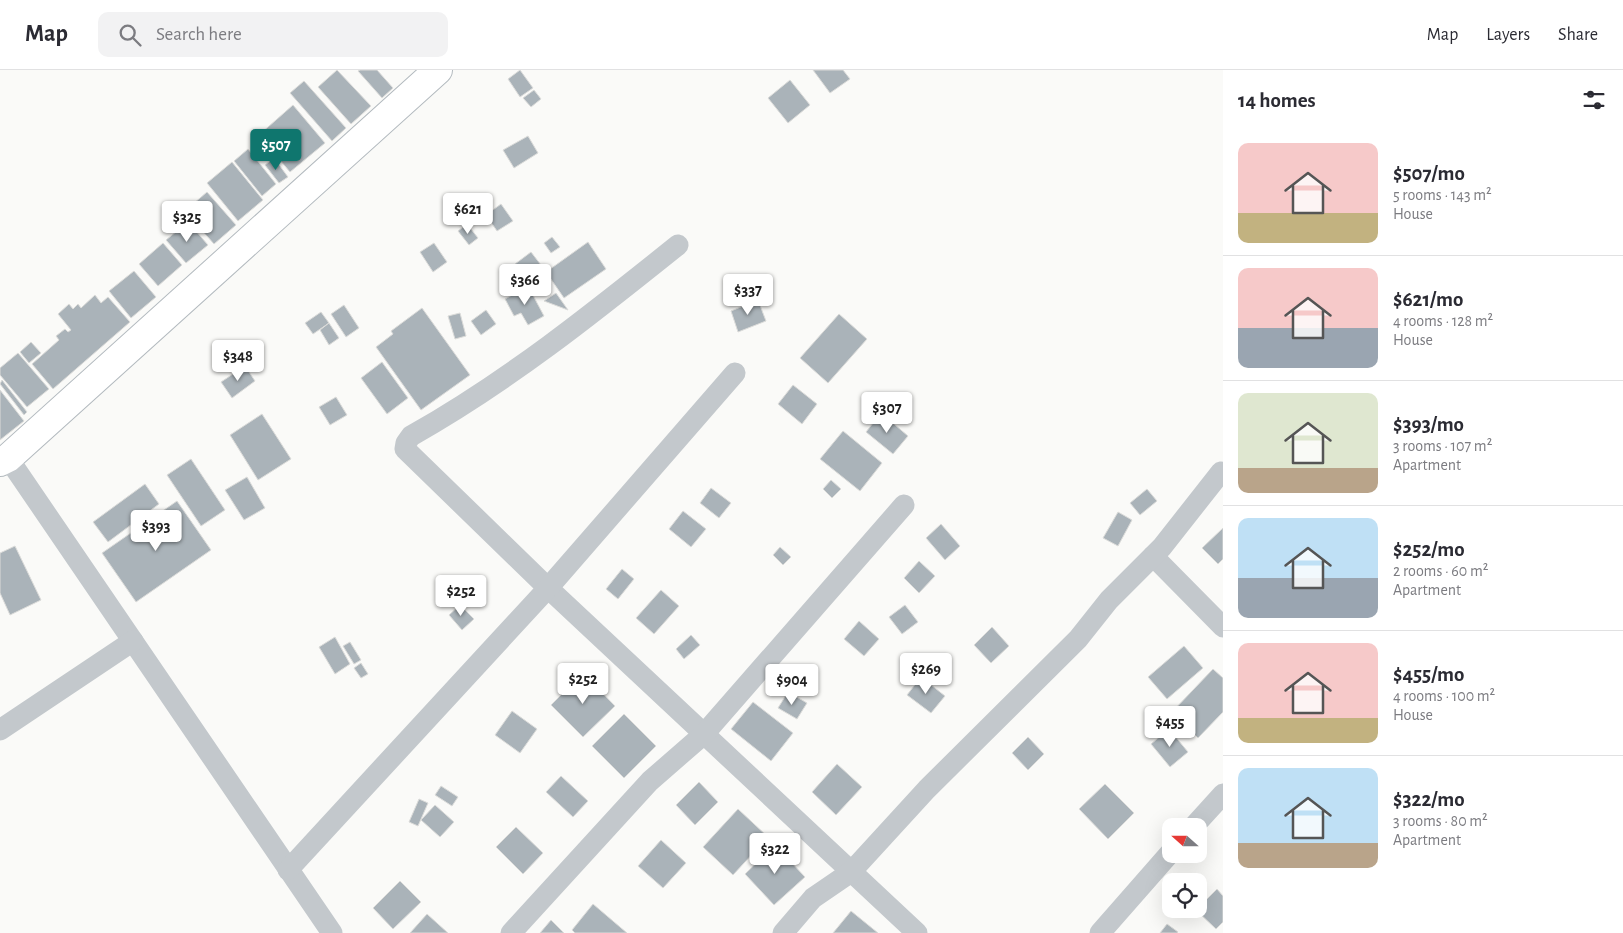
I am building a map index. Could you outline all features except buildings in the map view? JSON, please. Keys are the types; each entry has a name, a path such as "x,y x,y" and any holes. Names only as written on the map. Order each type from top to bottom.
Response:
{"main road":[{"path":"4,460 438,70"}],"street":[{"path":"678,245 582,322 465,406 411,436 406,443 405,449 548,588 917,933"},
{"path":"288,870 548,588 734,373"},
{"path":"4,460 133,640 332,933"},
{"path":"783,933 813,898 851,872 927,789 1078,640 1109,600 1153,556 1221,472"},
{"path":"511,933 650,781 704,734 904,505"},
{"path":"1153,556 1223,627"},
{"path":"0,730 133,640"},
{"path":"1201,818 1223,794"},
{"path":"1100,933 1162,862"}]}
